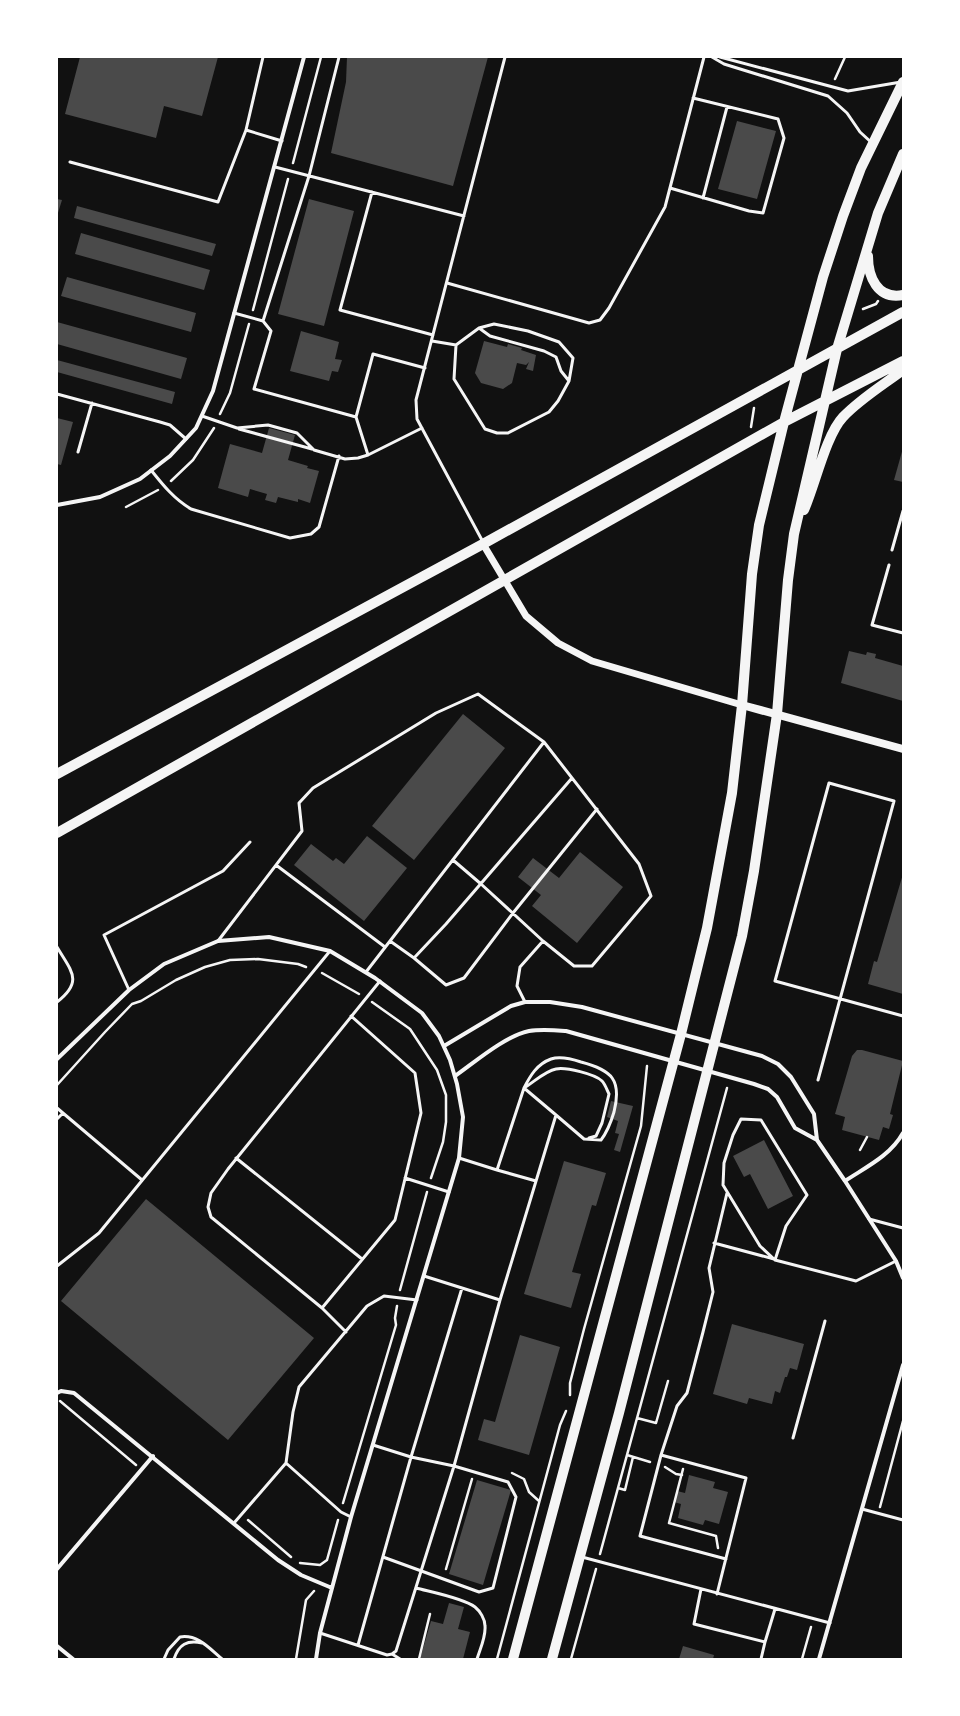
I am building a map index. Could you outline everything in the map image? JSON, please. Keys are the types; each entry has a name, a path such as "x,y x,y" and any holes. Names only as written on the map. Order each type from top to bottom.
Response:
{"main road":[{"path":"513,1659 674,1062 707,928 732,793 742,705 752,574 759,525 784,422 823,277 843,216 873,144 903,82"},
{"path":"552,1659 620,1413 745,922 777,714 787,595 794,534 838,348 878,213 903,154"},
{"path":"868,244 868,270 873,283 884,292 898,296 903,295"},
{"path":"57,774 483,544 903,312"},
{"path":"57,833 784,422 903,361"},
{"path":"794,534 817,477 828,442 842,418 861,401 903,370"},
{"path":"742,705 903,749"}],"street":[{"path":"57,505 100,497 140,479 170,456 196,428 213,392 304,57"},
{"path":"483,544 526,616 558,643 592,662 742,705"},
{"path":"57,1059 129,990 164,964 218,941 269,937 330,951 366,972 422,1013 439,1036 444,1046 455,1076 463,1117 459,1158 351,1517 320,1633 316,1659"},
{"path":"444,1046 498,1013 511,1006 525,1002 550,1002 582,1007 762,1056 778,1064 791,1077 814,1114 817,1140"},
{"path":"455,1076 510,1038 527,1031 543,1029 566,1031 768,1089 777,1097 795,1128 817,1140 896,1261 903,1278"},
{"path":"845,1181 884,1156 896,1145 903,1133"},
{"path":"819,1659 903,1365"},
{"path":"57,1393 61,1391 74,1393 284,1564 301,1575 332,1588"},
{"path":"57,1569 153,1456"},
{"path":"57,1646 73,1659"}],"lane":[{"path":"70,162 218,202 246,130 263,57"},
{"path":"263,321 308,176 339,57"},
{"path":"483,544 417,419 416,400 505,57"},
{"path":"447,283 589,323 600,320 609,308 665,207 704,57"},
{"path":"712,57 724,64 828,96 847,113 860,132 873,144"},
{"path":"720,57 848,91 903,82"},
{"path":"670,188 749,211 762,212 784,138 778,120 693,98"},
{"path":"703,198 727,107"},
{"path":"246,130 282,141"},
{"path":"275,167 464,216"},
{"path":"372,192 340,310 433,335"},
{"path":"234,313 263,321 271,331 254,389 356,417"},
{"path":"432,341 456,345 479,328 494,324 528,331 559,342 573,358 569,381 558,401 549,412 508,433 497,433 485,429 454,379 456,345"},
{"path":"479,328 490,336 544,350 556,357 561,371 569,381"},
{"path":"368,455 356,417 372,354 425,368"},
{"path":"57,394 170,425 186,439"},
{"path":"78,452 92,403"},
{"path":"202,416 237,428 345,458 358,458 368,455 422,428"},
{"path":"237,428 268,425 297,433 314,450"},
{"path":"151,470 171,494 191,509 290,538 311,534 319,527 339,456"},
{"path":"892,550 903,511"},
{"path":"889,565 872,625 903,633"},
{"path":"218,941 302,831 299,803 313,788 436,713 478,694 544,742 639,864 651,896 592,966 574,966 543,941 453,860"},
{"path":"366,972 544,742"},
{"path":"414,958 481,884 572,778"},
{"path":"818,1080 841,999 894,801 828,783 775,981 841,999 903,1016"},
{"path":"390,941 414,958 446,985 464,978 513,913 596,809"},
{"path":"129,990 104,935 223,871 250,842"},
{"path":"276,865 385,947"},
{"path":"525,1002 517,986 520,967 543,941"},
{"path":"57,947 72,973 74,981 72,988 66,996 57,1002"},
{"path":"57,1266 99,1233 330,951"},
{"path":"346,1332 322,1308 211,1217 208,1208 211,1193 236,1158 380,981"},
{"path":"322,1308 395,1220 421,1113 415,1073 351,1016"},
{"path":"498,1170 524,1088 530,1076 541,1064 550,1059 558,1058 570,1059 601,1069 612,1077 617,1087 618,1098 611,1123 601,1140 584,1139 524,1088"},
{"path":"524,1088 556,1069 563,1068 576,1071 602,1081 609,1094 602,1123 596,1136 584,1139"},
{"path":"57,1108 142,1180"},
{"path":"57,1119 63,1113"},
{"path":"320,1633 387,1655 396,1651 454,1466 500,1300 556,1115"},
{"path":"741,1119 761,1120 807,1195 786,1226 775,1260 760,1246 723,1185 724,1163 733,1135 741,1119"},
{"path":"236,1158 362,1259"},
{"path":"459,1158 536,1180"},
{"path":"405,1178 450,1192"},
{"path":"726,1559 640,1536 661,1455 677,1406 687,1393 708,1312 713,1292 709,1268 727,1193"},
{"path":"869,1219 903,1228"},
{"path":"714,1243 856,1281 896,1261"},
{"path":"424,1276 500,1300"},
{"path":"358,1645 411,1457 462,1288"},
{"path":"234,1523 286,1463 293,1412 299,1387 367,1306 384,1296 417,1300"},
{"path":"793,1438 825,1321"},
{"path":"373,1445 411,1457 454,1466 508,1482 516,1497 493,1588 479,1592 383,1557"},
{"path":"661,1455 746,1478 717,1594"},
{"path":"286,1463 341,1512 351,1517"},
{"path":"862,1509 903,1520"},
{"path":"580,1556 717,1594 830,1623"},
{"path":"416,1588 476,1607 485,1624 477,1659"},
{"path":"701,1589 694,1624 765,1642"},
{"path":"761,1659 775,1609"},
{"path":"164,1659 168,1650 180,1637 188,1636 195,1637 222,1659"},
{"path":"174,1659 176,1653 185,1643 192,1641 203,1643"},
{"path":"392,1654 400,1659"}],"path":[{"path":"835,79 845,57"},
{"path":"864,308 876,304 881,297"},
{"path":"751,427 754,408"},
{"path":"57,1085 132,1004 141,1002 183,977 205,967 230,960 258,959 298,964 314,970 366,998 410,1029 437,1070 446,1096 446,1122 443,1142 429,1186 399,1298 395,1318 396,1325 327,1560 320,1565 299,1563"},
{"path":"570,1400 570,1383 604,1254 616,1220 641,1126 647,1066"},
{"path":"571,1659 727,1088"},
{"path":"860,1150 867,1137"},
{"path":"637,1418 656,1424 668,1381"},
{"path":"57,1399 141,1469"},
{"path":"498,1659 560,1425 568,1407"},
{"path":"878,1513 903,1421"},
{"path":"618,1488 625,1490 633,1457 627,1455"},
{"path":"691,1471 683,1469 669,1523 716,1536 719,1557"},
{"path":"446,1569 474,1472"},
{"path":"508,1472 524,1479 529,1492 539,1501"},
{"path":"242,1514 293,1558"},
{"path":"296,1659 306,1600 314,1591"},
{"path":"419,1659 430,1614"},
{"path":"802,1659 813,1619"}],"building":[{"path":"80,57 218,57 202,116 164,106 156,138 65,114"},
{"path":"347,57 488,57 453,186 331,153 346,82"},
{"path":"737,121 776,131 757,199 718,189"},
{"path":"57,199 62,200 57,216"},
{"path":"309,199 354,211 324,326 278,314"},
{"path":"77,206 216,244 212,256 74,218"},
{"path":"81,233 210,270 204,290 75,254"},
{"path":"67,277 196,313 191,332 61,296"},
{"path":"57,322 187,358 181,379 57,344"},
{"path":"301,331 339,342 335,359 342,360 338,372 332,371 329,381 290,371"},
{"path":"484,341 507,347 508,344 522,348 521,350 536,355 533,371 526,369 529,362 526,365 517,363 512,383 503,389 481,383 475,373"},
{"path":"57,360 175,392 172,404 57,372"},
{"path":"57,418 73,422 61,465 57,464"},
{"path":"269,428 295,435 288,460 319,471 310,503 298,499 298,502 278,497 276,503 265,500 267,494 250,489 248,497 218,488 230,444 262,453"},
{"path":"903,448 903,482 894,480"},
{"path":"849,651 866,655 867,652 876,654 875,658 903,666 903,701 841,683"},
{"path":"463,714 505,748 414,860 372,826"},
{"path":"367,836 407,868 364,921 294,865 311,844 333,861 336,858 344,864"},
{"path":"580,852 623,887 577,943 532,906 541,895 518,877 533,858 559,878"},
{"path":"903,874 903,994 868,984 874,961 877,962"},
{"path":"857,1050 903,1061 890,1114 893,1115 889,1129 883,1127 879,1140 842,1130 845,1117 835,1114 852,1056"},
{"path":"611,1101 633,1106 620,1152 614,1150 619,1134 615,1133 618,1121 607,1117"},
{"path":"764,1140 793,1196 768,1209 750,1174 744,1177 733,1156"},
{"path":"564,1161 606,1173 596,1206 592,1205 572,1272 581,1274 571,1308 524,1294"},
{"path":"146,1199 314,1338 228,1440 61,1301"},
{"path":"732,1324 804,1344 797,1370 790,1368 787,1377 785,1377 780,1393 775,1391 772,1404 749,1398 747,1404 713,1394"},
{"path":"520,1335 560,1347 529,1455 478,1440 484,1419 495,1422"},
{"path":"689,1475 715,1482 713,1488 728,1492 719,1524 705,1520 703,1525 678,1518 681,1504 674,1502 677,1491 685,1493"},
{"path":"477,1480 511,1490 483,1585 449,1574"},
{"path":"449,1603 464,1607 458,1629 470,1632 463,1659 420,1659 431,1621 443,1624"},
{"path":"683,1646 714,1655 713,1659 679,1659"}]}
